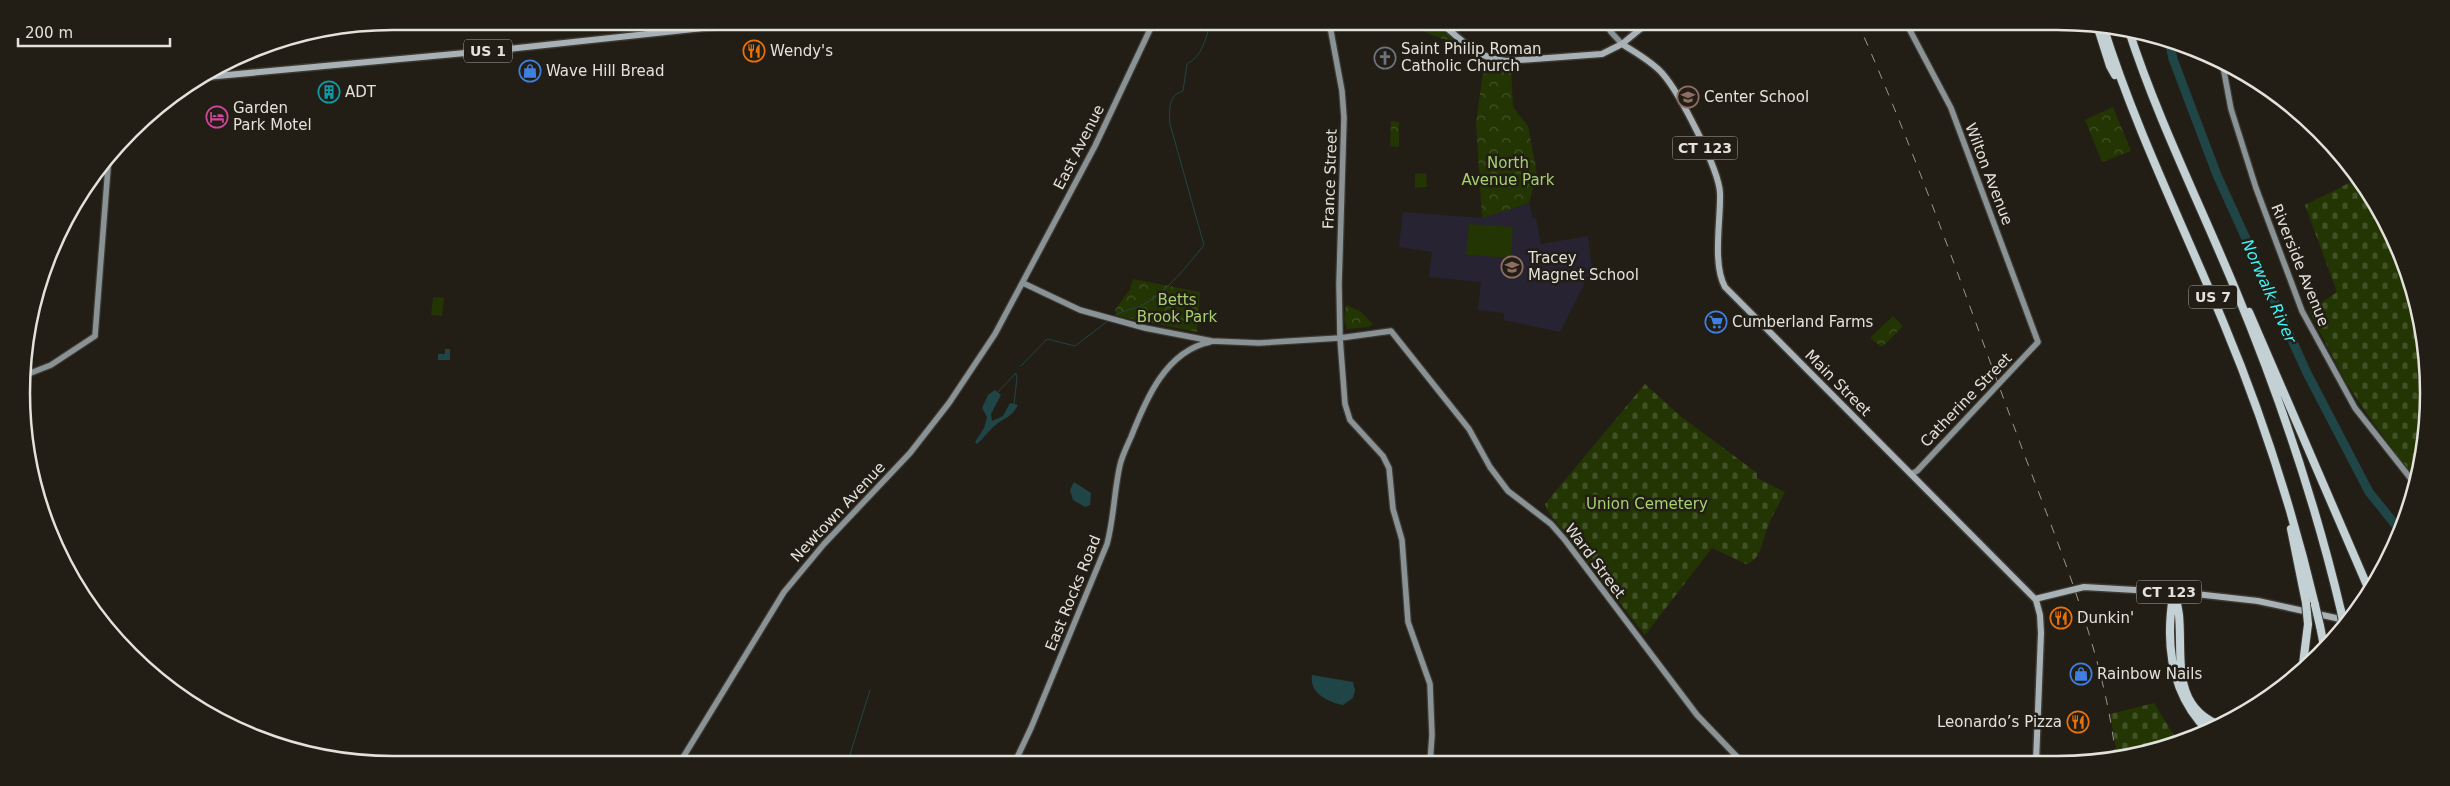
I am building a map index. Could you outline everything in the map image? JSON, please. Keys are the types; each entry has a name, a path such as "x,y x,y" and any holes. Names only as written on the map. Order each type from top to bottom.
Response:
{"highway":[{"path":"2099,33 2110,66 2127,94"},
{"name":"US 7","path":"2106,33 2127,94 2244,374 2288,504 2323,640"},
{"name":"US 7","path":"2132,38 2154,100 2235,289 2269,374 2297,452 2321,532 2342,617"},
{"path":"2235,289 2255,323 2367,581"},
{"path":"2288,504 2306,602 2308,624 2304,659"},
{"path":"2174,592 2179,615 2179,660 2184,687 2190,700 2200,713 2213,721"},
{"path":"2174,592 2170,615 2174,673 2180,693 2188,707 2203,725"}],"main road":[{"name":"US 1","path":"216,76 498,50 685,30"},
{"name":"East Avenue","path":"1023,282 1095,146 1150,30"},
{"name":"France Street","path":"1331,30 1342,91 1344,118 1339,259 1340,338 1345,404 1350,420 1383,456 1389,468 1394,509 1402,540 1408,622 1430,684 1432,735 1430,756"},
{"path":"1450,30 1481,54 1504,61 1595,56 1622,44 1639,30"},
{"name":"Main Street","path":"1610,30 1622,44 1655,66 1670,83 1712,161 1720,191 1719,268 1725,287 2035,598"},
{"name":"Wilton Avenue","path":"1910,30 1951,108 2038,342"},
{"name":"Riverside Avenue","path":"2224,70 2231,109 2256,188 2302,311 2355,408 2410,478"},
{"path":"31,373 46,368 94,336 108,169"},
{"path":"1023,282 1067,306 1212,342 1259,343 1340,338"},
{"name":"Newtown Avenue","path":"684,756 784,592 824,544 910,453 939,417 995,334 1023,282"},
{"name":"Ward Street","path":"1340,338 1391,332 1469,429 1490,467 1508,491 1551,524 1696,715 1736,756"},
{"name":"East Rocks Road","path":"1018,756 1107,544 1114,514 1120,464 1149,394 1156,382 1183,353 1198,344 1212,342"},
{"name":"Catherine Street","path":"1911,474 1916,471 2038,342"},
{"name":"CT 123","path":"2035,598 2084,587 2174,592 2258,601 2340,620"},
{"path":"2035,598 2039,608 2041,627 2036,756"}],"shaded area":[{"name":"Tracey Magnet School","path":"1529,203 1533,218 1536,218 1541,244 1588,236 1592,269 1560,332 1504,320 1504,313 1478,310 1481,282 1429,277 1432,252 1399,247 1403,212 1482,218"}],"green space":[{"path":"1420,30 1443,30 1463,47"},
{"name":"North Avenue Park","path":"1484,65 1511,68 1513,107 1528,126 1537,174 1529,203 1482,218 1476,122"},
{"path":"2113,107 2131,151 2102,162 2085,120"},
{"path":"1391,121 1399,122 1399,147 1390,146"},
{"path":"1426,173 1427,187 1415,188 1415,174"},
{"path":"2352,182 2383,232 2401,276 2413,322 2419,369 2419,417 2411,473 2369,417 2346,382 2309,311 2337,292 2305,205"},
{"path":"1469,224 1513,227 1511,258 1466,255"},
{"name":"Betts Brook Park","path":"1133,279 1200,292 1197,332 1117,316 1115,310 1130,289"},
{"path":"433,297 444,298 442,316 431,315"},
{"path":"1346,305 1360,311 1373,324 1369,327 1347,329 1344,319"},
{"path":"1893,316 1903,326 1882,347 1870,338"},
{"name":"Union Cemetery","path":"1645,384 1683,418 1757,473 1757,478 1785,492 1770,522 1760,551 1754,559 1746,564 1712,548 1645,635 1549,513 1545,504"},
{"path":"2154,703 2175,737 2117,751 2110,714"}],"water":[{"path":"445,349 450,349 450,360 438,360 438,354 445,354"},
{"path":"995,390 1001,395 991,414 992,421 1003,416 1010,403 1018,405 1011,415 995,426 977,444 975,442 984,428 987,417 982,408 988,395"},
{"path":"1074,482 1091,493 1090,505 1085,507 1073,500 1070,490"},
{"path":"1312,675 1353,682 1355,690 1353,698 1343,705 1331,702 1321,696 1313,687"}],"waterway":[{"path":"1114,316 1142,305 1162,291 1177,277 1204,245 1170,124 1170,104 1174,96 1183,91 1187,64 1197,56 1208,30"},
{"name":"Norwalk River","path":"2171,48 2173,59 2217,175 2307,373 2369,492 2395,524"},
{"path":"1021,366 1047,339 1075,346 1109,320"},
{"path":"998,392 1016,373"},
{"path":"1014,404 1016,374"},
{"path":"849,756 870,690"}],"railway":[{"path":"1861,30 1920,174 2076,593 2100,674 2110,716 2115,751"}],"place":[{"name":"Wendy's","path":"754,51"},
{"name":"Saint Philip Roman Catholic Church","path":"1385,58"},
{"name":"Wave Hill Bread","path":"530,71"},
{"name":"ADT","path":"329,92"},
{"name":"Center School","path":"1688,97"},
{"name":"Garden Park Motel","path":"217,117"},
{"name":"Tracey Magnet School","path":"1512,267"},
{"name":"Cumberland Farms","path":"1716,322"},
{"name":"Dunkin'","path":"2061,618"},
{"name":"Rainbow Nails","path":"2081,674"},
{"name":"Leonardo’s Pizza","path":"2078,722"}]}
